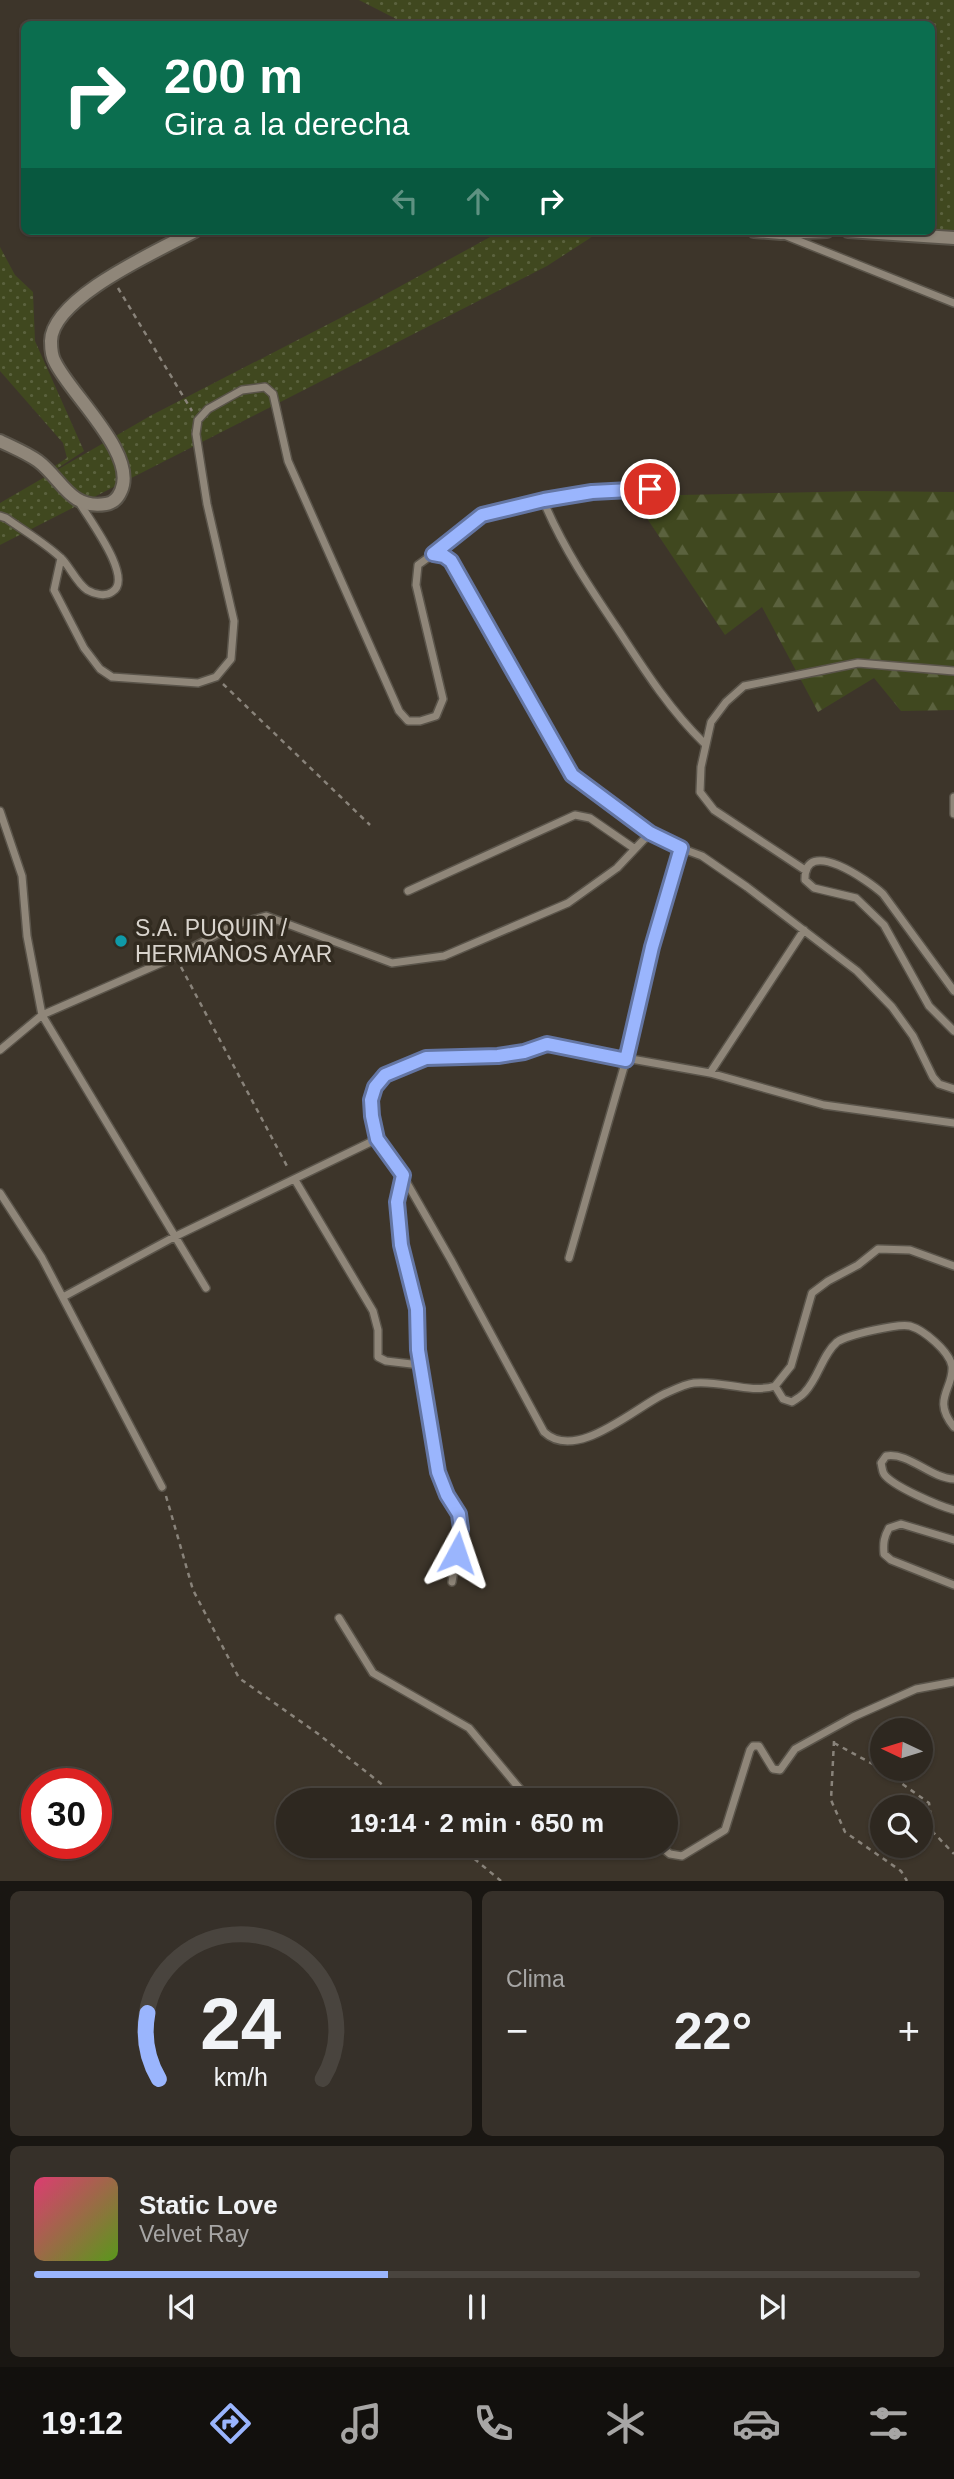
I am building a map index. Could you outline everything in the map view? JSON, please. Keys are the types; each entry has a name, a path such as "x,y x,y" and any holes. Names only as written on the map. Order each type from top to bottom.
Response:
{"street":[{"path":"79,502 96,506 112,503 120,495 124,484 115,449 54,361 52,330 77,300 110,276 187,235"},
{"path":"785,235 954,303"},
{"path":"909,235 954,238"},
{"path":"61,558 54,590 84,648 100,669 112,677 133,680 198,683 216,677 231,659 234,621 206,503 196,434 198,420 208,409 242,390 265,387 273,394 288,461 399,711 408,721 420,721 436,716 443,699 416,585 418,565 482,515 592,492 650,489"},
{"path":"0,441 37,460 79,502 112,558 120,576 118,588 111,594 102,595 83,588 61,558 0,516"},
{"path":"544,500 557,534 581,577 662,694 684,723 704,743"},
{"path":"433,554 444,556 451,561 572,775 650,833 702,856 857,971 892,1007 913,1036 933,1077 939,1084 954,1089"},
{"path":"805,870 715,810 700,792 704,743 718,711 744,686 858,663 954,671"},
{"path":"954,797 954,814"},
{"path":"0,811 22,876 27,936 42,1015 206,1288"},
{"path":"408,891 575,815 590,818 635,849"},
{"path":"0,1050 42,1015 175,957 234,925 266,916 392,964 444,956 568,904 617,868 650,833"},
{"path":"569,1258 626,1060 652,947 681,848"},
{"path":"954,991 883,894 870,882 836,864 820,861 810,864 805,870 805,880 814,888 856,898 884,925 929,1006 954,1031"},
{"path":"710,1073 804,930"},
{"path":"954,1123 824,1105 710,1073 547,1044 524,1052 498,1056 426,1058 385,1075 375,1087 371,1100 377,1139 403,1175 544,1432 552,1440 578,1441 612,1425 664,1394 692,1383 763,1388 775,1386 791,1366 812,1293 878,1250 910,1250 954,1266"},
{"path":"63,1297 174,1237 377,1139"},
{"path":"403,1175 397,1202 401,1245 417,1309 420,1365 438,1472 447,1495 459,1514 461,1529 452,1582"},
{"path":"295,1180 373,1311 378,1330 378,1357 386,1361 420,1365"},
{"path":"0,1193 42,1258 162,1486"},
{"path":"775,1386 782,1399 792,1402 806,1392 830,1350 840,1340 907,1325 921,1331 948,1356 952,1376 945,1394 944,1407 947,1419 954,1427"},
{"path":"954,1479 943,1478 895,1454 886,1456 881,1463 884,1474 894,1482 954,1510"},
{"path":"954,1540 901,1524 889,1528 883,1545 884,1554 891,1560 954,1585"},
{"path":"339,1618 373,1673 469,1728 519,1788"},
{"path":"678,1855 682,1856 725,1830 753,1746 759,1746 773,1769 780,1770 795,1749 853,1717 916,1689 954,1682"}],"path":[{"path":"110,276 198,420"},
{"path":"216,677 370,825"},
{"path":"175,957 295,1180"},
{"path":"162,1486 193,1590 239,1678 317,1733 387,1788"},
{"path":"853,1717 832,1742 831,1800 845,1832 901,1871 906,1881"},
{"path":"832,1742 880,1768 929,1803 933,1832 954,1854"},
{"path":"474,1858 502,1881"}],"green space":[{"path":"359,0 954,0 954,241 935,233 935,21 400,21"},
{"path":"494,235 595,235 547,266 0,545 0,503 150,416 377,299"},
{"path":"0,247 15,275 33,292 35,341 84,451 49,474 47,471 67,458 63,443 0,371"},
{"path":"863,491 954,492 954,710 901,711 874,678 818,712 762,607 725,635 632,496"}],"place":[{"name":"S.A. PUQUIN / HERMANOS AYAR","path":"121,941"}],"route":[{"path":"457,1553 461,1529 459,1514 447,1495 438,1472 418,1350 417,1309 401,1245 397,1202 403,1175 377,1139 371,1100 375,1087 385,1075 426,1058 498,1056 524,1052 547,1044 626,1060 652,947 681,848 650,833 572,775 451,561 444,556 433,554 482,515 592,492 650,489"}]}
